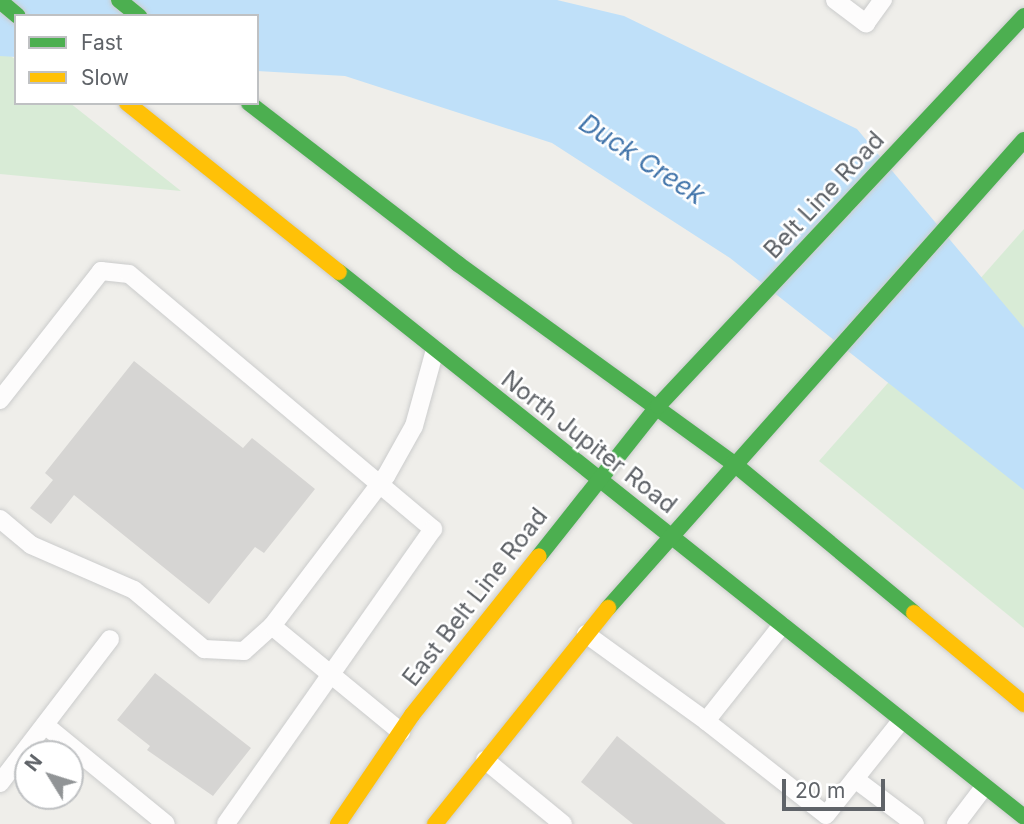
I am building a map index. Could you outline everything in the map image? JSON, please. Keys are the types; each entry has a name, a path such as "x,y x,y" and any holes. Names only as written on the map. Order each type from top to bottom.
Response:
{"main road":[{"path":"119,0 136,14"},
{"path":"0,1 16,14"},
{"name":"Belt Line Road","path":"658,406 1024,16"},
{"name":"North Jupiter Road","path":"129,105 1024,817"},
{"path":"252,105 422,237 733,463 1024,704"},
{"path":"435,824 586,634 670,534 1024,140"},
{"name":"East Belt Line Road","path":"338,824 401,732 596,479 658,406"}],"lane":[{"path":"835,0 866,23 884,0"},
{"path":"0,400 101,271 129,274 433,529 328,673 226,824"},
{"path":"0,519 31,545 134,590 204,649 244,651 272,626 380,486 414,426 435,350"},
{"path":"706,721 782,625"},
{"path":"272,626 401,732"},
{"path":"586,634 706,721 826,815 901,721"},
{"path":"0,783 110,639"},
{"path":"45,725 166,824"},
{"path":"485,760 563,824"},
{"path":"855,779 915,824"},
{"path":"956,824 984,787"}],"green space":[{"path":"0,48 14,58 14,105 73,105 181,191 0,174"},
{"path":"1024,229 1024,628 819,461"}],"water":[{"name":"Duck Creek","path":"0,0 557,0 624,16 857,129 1024,328 1024,490 730,258 552,143 345,76 259,71 259,14 14,14 14,57 0,56"}],"building":[{"path":"134,361 243,448 252,438 315,489 264,553 255,547 209,604 74,495 51,524 30,508 53,480 45,473"},
{"path":"155,673 251,748 213,796 147,750 150,746 117,720"},
{"path":"617,736 726,824 633,824 581,782"}],"traffic: fast":[{"path":"119,0 136,14"},
{"path":"0,1 16,14"},
{"path":"539,556 658,406 1024,16"},
{"path":"252,105 458,264 733,463 914,613"},
{"path":"608,608 1024,140"},
{"path":"339,272 1024,817"}],"traffic: slow":[{"path":"130,105 339,272"},
{"path":"338,824 412,715 539,556"},
{"path":"435,824 608,608"},
{"path":"914,613 1024,704"}]}
